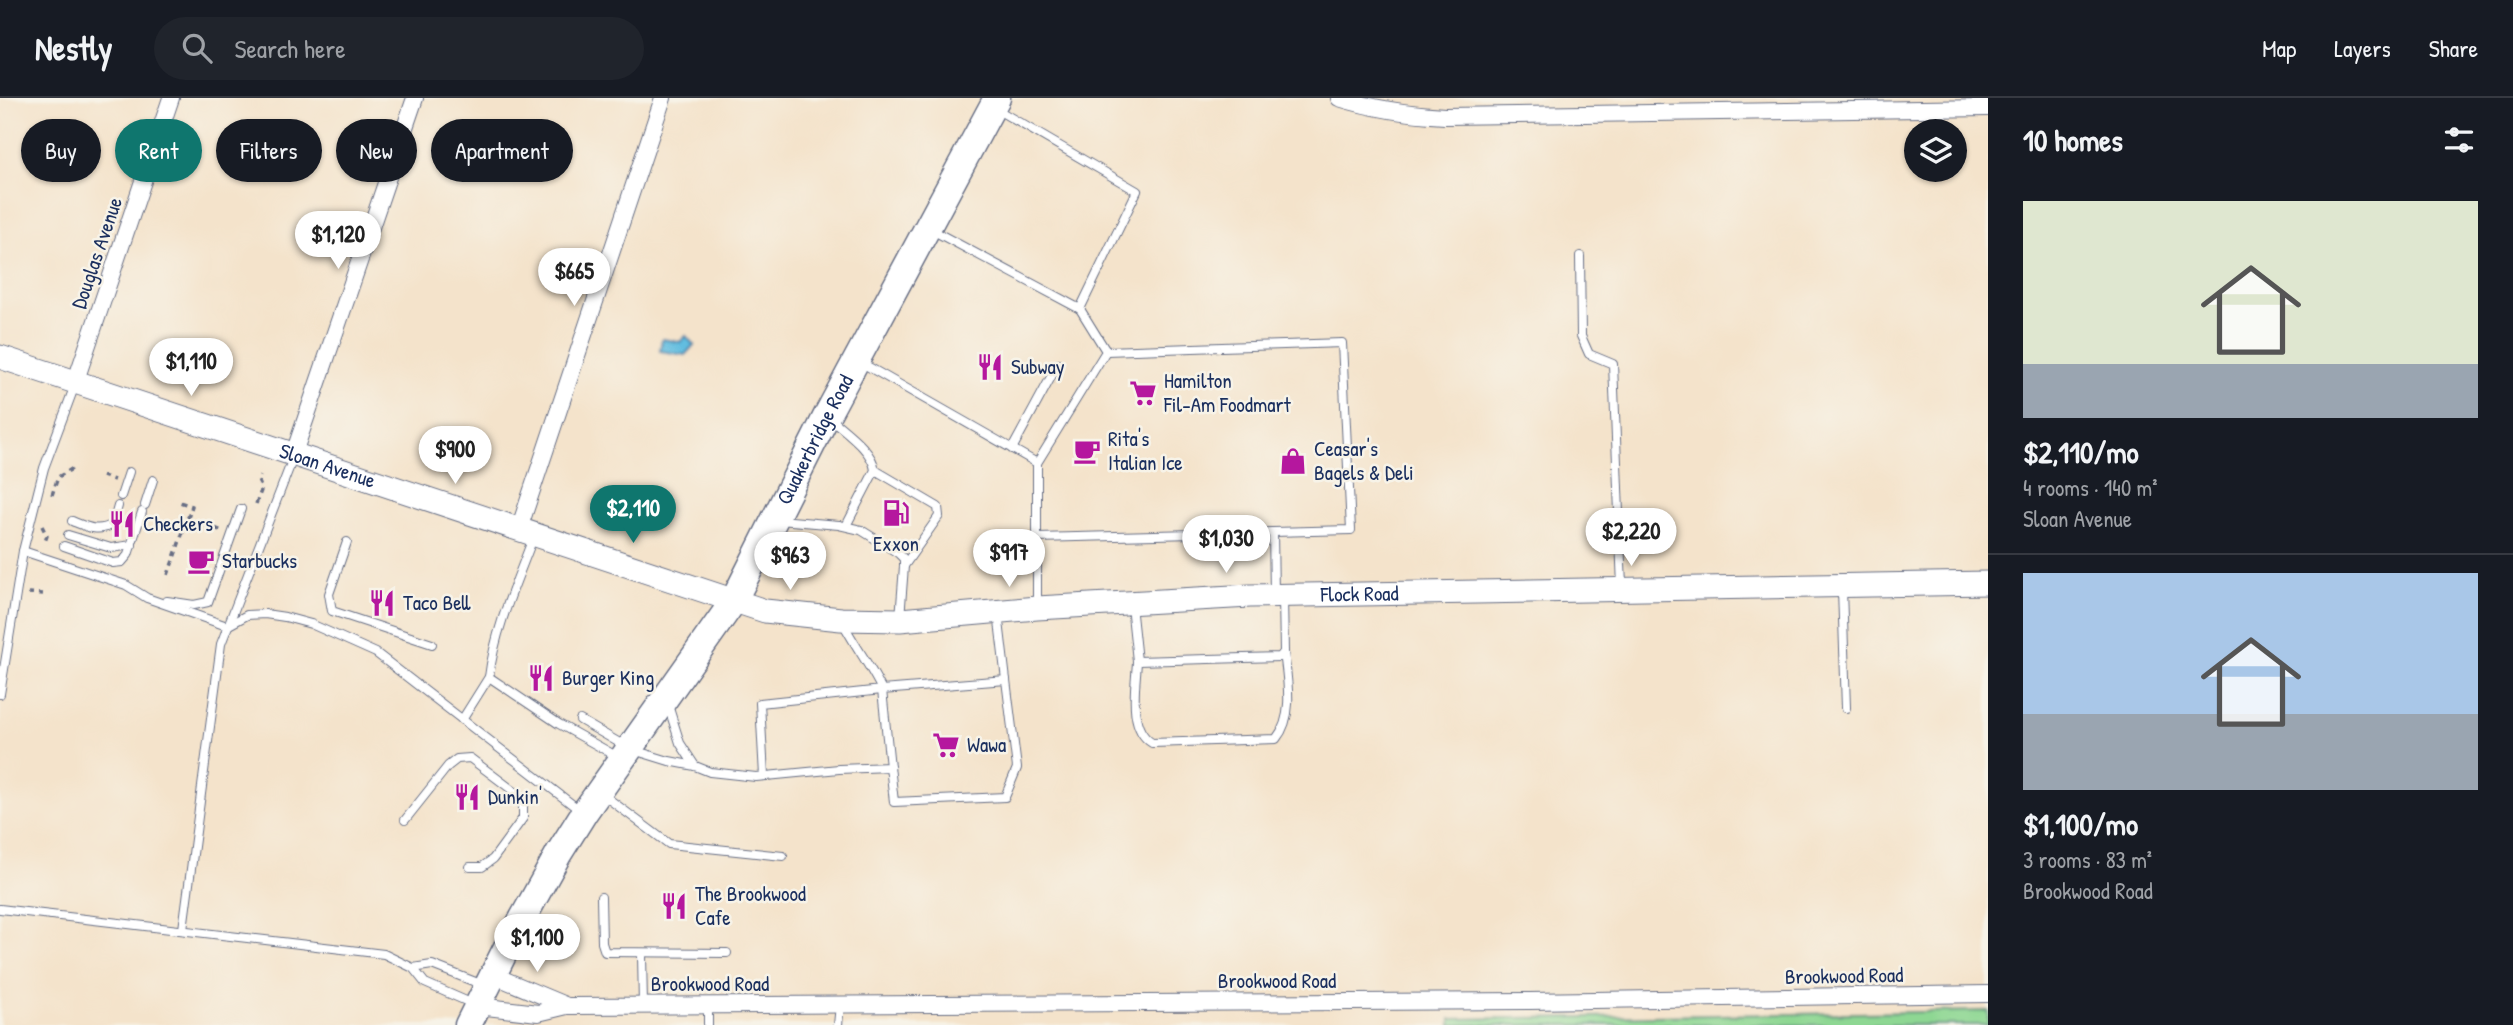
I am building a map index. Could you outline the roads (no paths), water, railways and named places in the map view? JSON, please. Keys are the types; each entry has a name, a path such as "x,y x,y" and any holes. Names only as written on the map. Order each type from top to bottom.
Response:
{"main road":[{"name":"Quakerbridge Road","path":"482,998 539,887 584,813 733,602 827,415 995,102"},
{"name":"Sloan Avenue","path":"0,357 733,602"},
{"name":"Flock Road","path":"733,602 765,611 841,619 900,621 1037,608 1278,595 1988,583"}],"street":[{"name":"Douglas Avenue","path":"75,383 172,98"},
{"path":"293,456 415,98"},
{"path":"526,532 663,98"},
{"path":"1339,98 1370,108 1420,115 1595,106 1878,104 1988,108"},
{"name":"Brookwood Road","path":"482,998 567,1006 643,1006 1528,1001 1988,994"},
{"name":"Brookwood Road","path":"482,998 538,1013 567,1006"}],"lane":[{"path":"995,102 1137,191 1080,309"},
{"path":"927,228 1080,309 1106,351"},
{"path":"1580,256 1581,336 1589,354 1613,364 1622,590"},
{"path":"1037,538 1351,530 1342,343 1106,351"},
{"path":"1037,608 1037,463 1106,351"},
{"path":"857,359 1037,463"},
{"path":"1012,449 1058,364"},
{"path":"0,694 23,551 44,468 75,383"},
{"path":"827,415 866,452 875,466 846,527"},
{"path":"183,929 221,644 293,456"},
{"path":"875,470 938,507 939,516 904,566"},
{"path":"121,496 129,472"},
{"path":"64,546 113,563 125,560 153,480"},
{"path":"72,521 97,530 104,529 113,524 118,506"},
{"path":"147,598 194,605 208,602 242,509"},
{"path":"774,519 861,530 898,553 904,559 900,621"},
{"path":"462,720 489,677 526,532"},
{"path":"1131,602 1137,660 1136,714 1141,733 1152,743 1276,739 1282,731 1288,708 1273,532"},
{"path":"68,535 111,548 132,545"},
{"path":"346,542 329,593 332,611 432,644"},
{"path":"23,551 126,585 147,598 227,626 247,615 265,614 311,624 376,653 584,813"},
{"path":"1842,586 1846,708"},
{"path":"841,619 882,690 894,802 1005,797 1017,768 998,613"},
{"path":"1137,660 1280,657 1284,652"},
{"path":"489,677 559,724 626,755 695,766 710,772 764,776 890,766"},
{"path":"764,776 760,704 1006,680"},
{"path":"666,698 680,743 695,766"},
{"path":"580,720 626,755"},
{"path":"405,820 448,766 457,758 470,758 519,795 523,818 493,859 482,867 470,867"},
{"path":"600,792 668,844 783,856"},
{"path":"601,897 603,949 609,953 727,953"},
{"path":"0,909 384,954 413,968 425,983 482,998"},
{"path":"642,954 643,1006"},
{"path":"413,968 432,965 482,998"},
{"path":"708,1005 708,1025"},
{"path":"838,1025 840,1005"}],"water":[{"path":"686,336 694,345 685,355 660,351 662,339 680,342"}],"place":[{"name":"Subway","path":"990,367"},
{"name":"Hamilton Fil-Am Foodmart","path":"1143,393"},
{"name":"Rita's Italian Ice","path":"1087,451"},
{"name":"Ceasar's Bagels & Deli","path":"1293,461"},
{"name":"Exxon","path":"896,513"},
{"name":"Checkers","path":"122,524"},
{"name":"Starbucks","path":"201,561"},
{"name":"Taco Bell","path":"382,603"},
{"name":"Burger King","path":"541,678"},
{"name":"Wawa","path":"946,745"},
{"name":"Dunkin'","path":"467,797"},
{"name":"The Brookwood Cafe","path":"674,906"}]}
